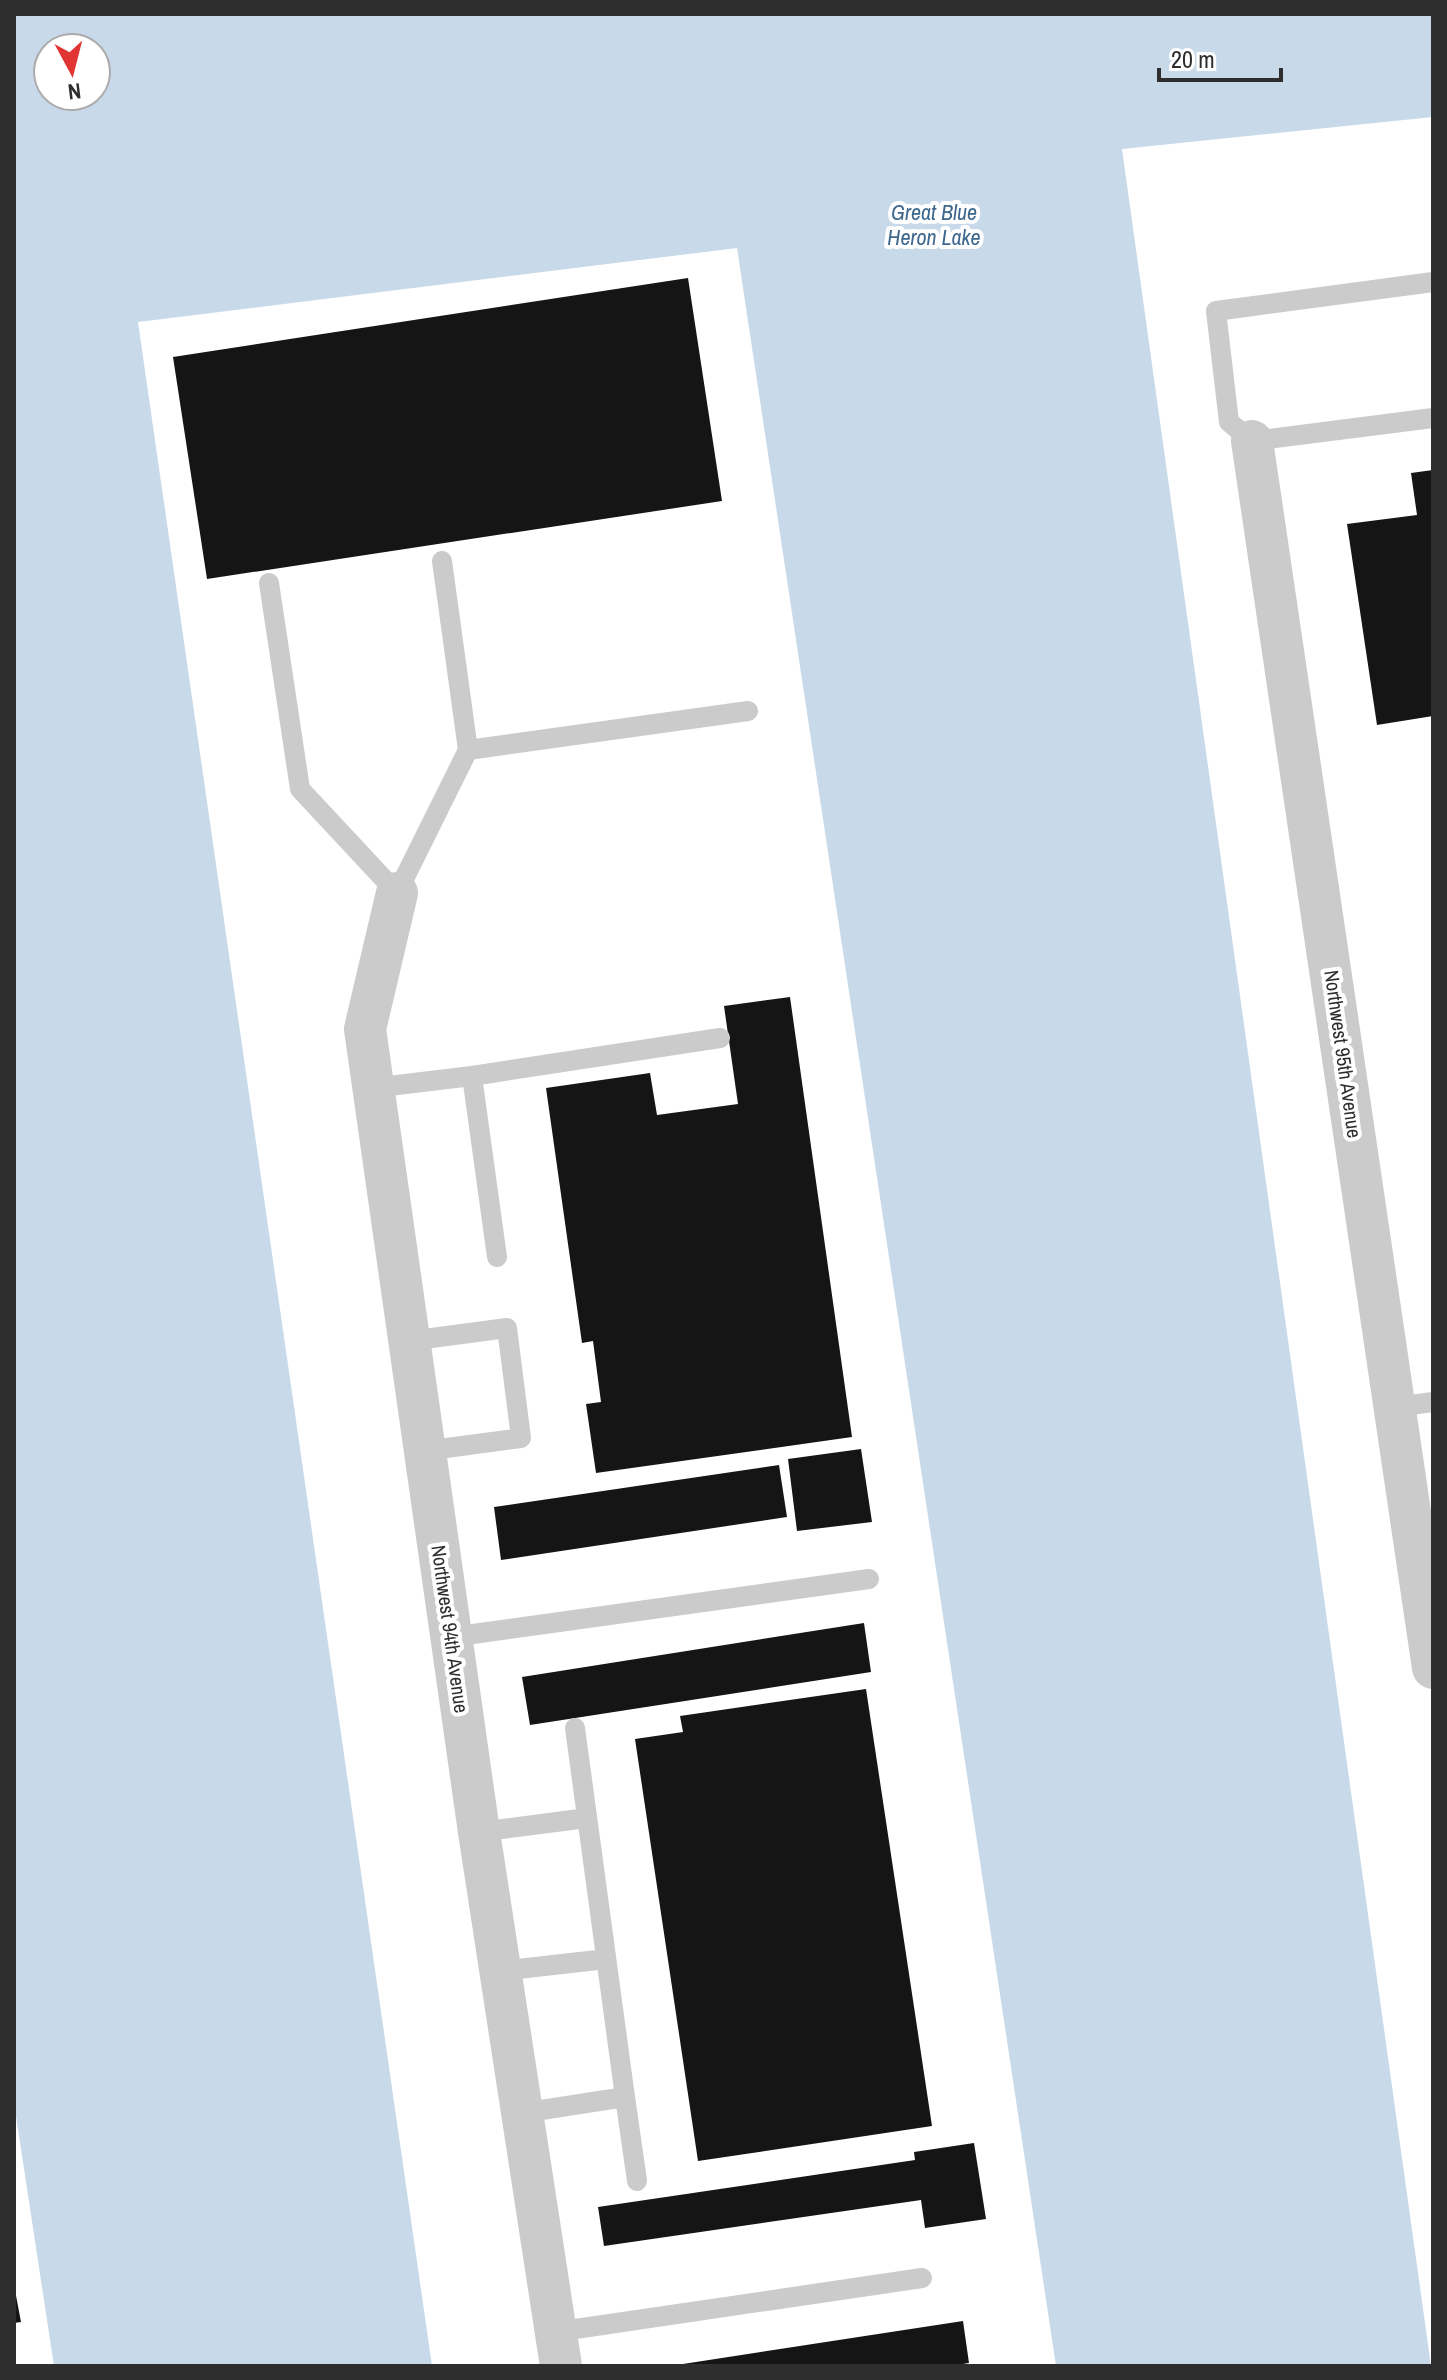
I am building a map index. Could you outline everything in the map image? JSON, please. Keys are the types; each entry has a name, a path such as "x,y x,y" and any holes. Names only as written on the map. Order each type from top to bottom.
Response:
{"street":[{"name":"Northwest 95th Avenue","path":"1252,441 1414,1404 1433,1668"},
{"name":"Northwest 94th Avenue","path":"397,893 365,1029 479,1832 558,2349"}],"lane":[{"path":"1433,282 1216,311 1229,422 1252,441 1433,418"},
{"path":"269,583 300,789 397,893 468,750 442,561"},
{"path":"468,750 748,711"},
{"path":"372,1088 720,1038"},
{"path":"472,1076 497,1257"},
{"path":"409,1341 507,1328 521,1438 424,1451"},
{"path":"451,1637 869,1579"},
{"path":"575,1728 637,2181"},
{"path":"479,1832 587,1818"},
{"path":"500,1971 606,1959"},
{"path":"522,2113 625,2097"},
{"path":"558,2349 922,2278"}],"water":[{"name":"Great Blue Heron Lake","path":"14,14 1433,14 1433,117 1122,149 1431,2366 1056,2366 737,248 138,322 432,2366 54,2366 14,2103"}],"building":[{"path":"688,278 722,501 207,579 173,357"},
{"path":"1433,470 1433,716 1377,725 1347,524 1417,515 1411,473"},
{"path":"790,997 852,1437 596,1473 586,1404 601,1402 593,1341 582,1343 546,1088 650,1073 657,1115 738,1104 724,1006"},
{"path":"861,1449 872,1522 797,1531 788,1459"},
{"path":"779,1465 787,1517 501,1560 494,1507"},
{"path":"864,1623 871,1672 530,1725 522,1677"},
{"path":"866,1689 932,2126 698,2161 635,1739 683,1732 680,1716"},
{"path":"974,2143 986,2219 925,2228 921,2200 604,2246 598,2207 915,2160 914,2152"},
{"path":"14,2285 21,2322 14,2323"},
{"path":"963,2321 969,2363 951,2366 670,2366"}]}
